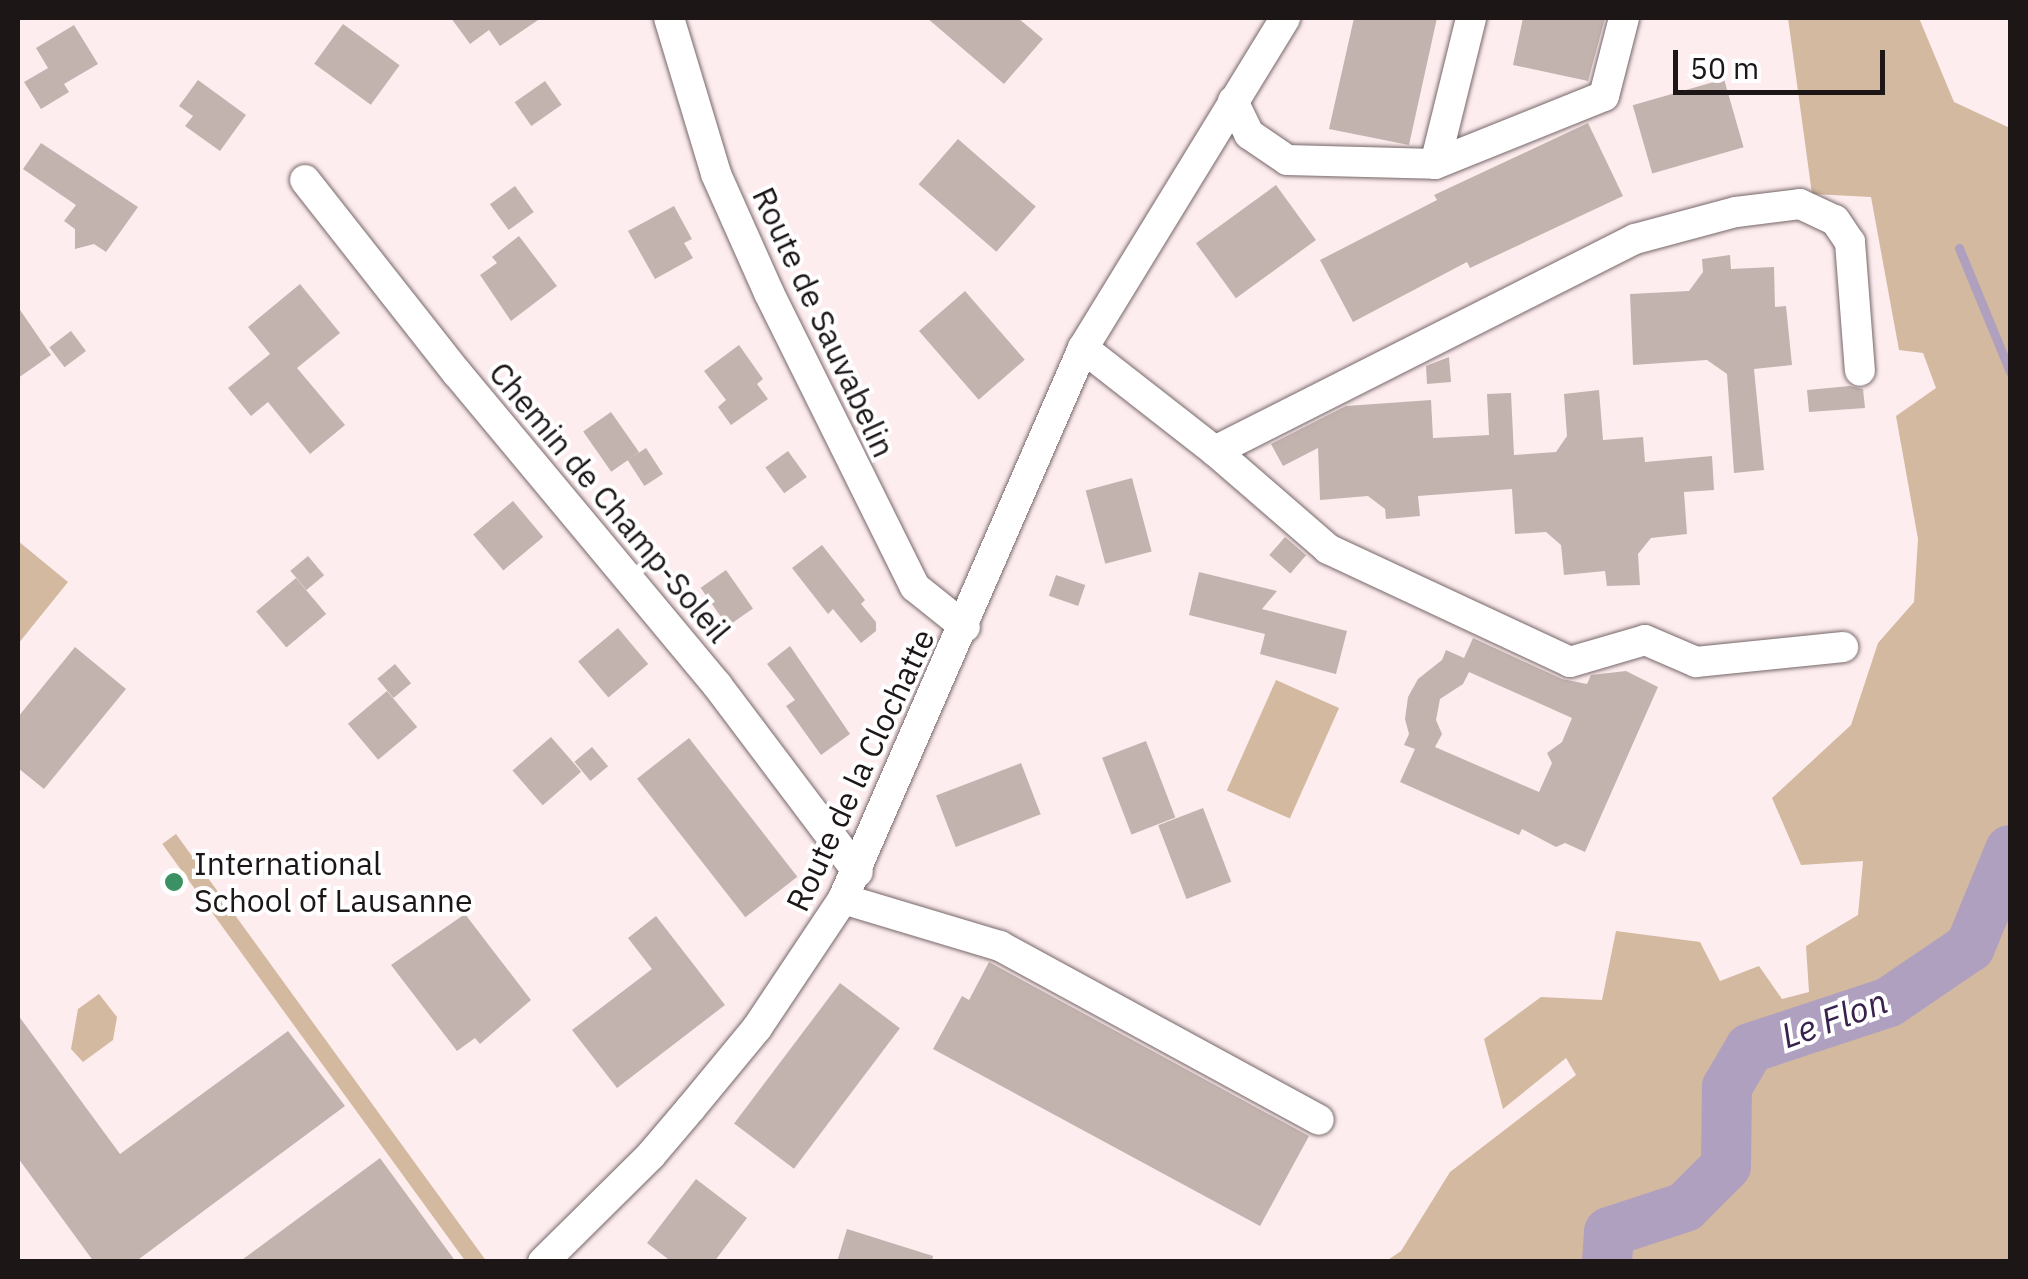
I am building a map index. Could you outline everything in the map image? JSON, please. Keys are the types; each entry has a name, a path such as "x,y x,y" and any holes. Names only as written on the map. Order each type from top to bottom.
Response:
{"street":[{"name":"Route de Sauvabelin","path":"669,18 716,174 769,293 915,588 965,628"},
{"name":"Route de la Clochatte","path":"543,1262 651,1155 713,1082 757,1028 844,900 1083,348 1285,18"},
{"path":"1435,164 1470,18"},
{"path":"1234,101 1248,134 1286,160 1435,164 1604,96 1624,18"},
{"name":"Chemin de Champ-Soleil","path":"304,180 456,373 717,685 858,872"},
{"path":"1214,451 1636,239 1736,212 1800,204 1835,220 1850,242 1860,371"},
{"path":"1083,348 1214,451 1328,549 1570,662 1646,640 1696,662 1843,647"},
{"path":"844,900 1000,946 1319,1120"}],"shaded area":[{"path":"1788,18 1919,18 1954,102 2010,128 2010,1261 1385,1262 1401,1251 1450,1172 1576,1075 1566,1058 1503,1109 1484,1039 1541,997 1602,1000 1616,931 1700,942 1720,981 1759,966 1782,999 1809,992 1806,946 1858,915 1863,861 1801,865 1772,798 1851,725 1878,643 1914,602 1918,539 1896,416 1936,388 1923,353 1899,350 1871,197 1812,194"},
{"path":"18,541 68,582 18,644"},
{"path":"1276,680 1339,708 1290,819 1227,791"},
{"path":"176,834 486,1260 466,1262 162,844"},
{"path":"99,994 117,1017 113,1040 83,1062 71,1049 78,1009"}],"building":[{"path":"451,18 541,18 500,46 489,30 470,44"},
{"path":"927,18 1018,18 1043,39 1004,84"},
{"path":"1354,18 1437,18 1409,145 1329,129"},
{"path":"1523,18 1605,18 1588,81 1513,65"},
{"path":"343,24 400,65 371,105 314,64"},
{"path":"74,25 98,64 64,84 69,92 41,109 24,82 48,68 36,48"},
{"path":"1724,79 1744,147 1652,173 1633,105"},
{"path":"198,80 246,115 220,151 185,126 193,116 179,106"},
{"path":"545,81 562,105 531,126 515,102"},
{"path":"1588,123 1623,196 1470,268 1467,262 1353,322 1320,260 1437,200 1434,195"},
{"path":"958,139 1036,207 996,252 919,184"},
{"path":"41,143 138,207 106,252 94,244 75,249 75,229 64,221 76,205 23,169"},
{"path":"1276,185 1316,240 1236,298 1196,243"},
{"path":"515,186 534,212 509,230 490,204"},
{"path":"674,206 692,239 684,243 693,258 655,279 628,231"},
{"path":"519,236 557,286 511,321 480,275 497,263 492,257"},
{"path":"1730,255 1731,269 1774,267 1775,307 1786,306 1792,365 1754,369 1764,470 1734,473 1727,374 1707,360 1633,365 1630,294 1689,291 1703,272 1702,259"},
{"path":"300,284 340,333 297,368 345,425 310,454 268,402 251,416 228,388 270,354 248,327"},
{"path":"965,291 1025,360 979,400 919,331"},
{"path":"18,307 51,355 18,378"},
{"path":"71,331 86,351 64,367 49,347"},
{"path":"739,345 763,379 757,384 768,399 731,425 718,407 726,400 704,371"},
{"path":"1449,357 1451,382 1427,384 1426,366"},
{"path":"1850,386 1863,389 1865,408 1809,412 1807,390"},
{"path":"1599,390 1603,440 1643,437 1645,462 1712,456 1714,490 1684,492 1687,534 1651,538 1638,554 1640,585 1607,586 1605,571 1564,575 1561,545 1546,532 1515,534 1512,489 1418,496 1420,516 1386,519 1385,509 1368,496 1320,500 1318,448 1283,466 1271,444 1346,406 1431,400 1433,438 1489,435 1487,394 1511,393 1514,455 1556,452 1567,436 1564,394"},
{"path":"611,412 639,452 611,472 583,432"},
{"path":"646,448 663,474 644,486 628,460"},
{"path":"788,451 807,477 784,493 765,467"},
{"path":"1132,478 1152,551 1105,564 1086,490"},
{"path":"513,501 543,537 503,570 473,534"},
{"path":"1285,537 1306,555 1290,573 1269,555"},
{"path":"822,545 865,600 861,604 876,622 876,631 861,643 833,609 828,614 792,568"},
{"path":"308,556 324,575 306,590 290,571"},
{"path":"726,570 753,609 728,626 701,588"},
{"path":"1199,572 1277,591 1262,609 1347,631 1336,674 1260,654 1265,634 1189,615"},
{"path":"1056,575 1085,585 1078,606 1049,596"},
{"path":"296,578 326,614 286,647 256,611"},
{"path":"618,628 648,664 608,697 578,661"},
{"path":"1473,638 1562,679 1587,684 1591,675 1626,671 1658,687 1585,852 1565,843 1556,847 1522,829 1519,835 1400,782 1415,749 1404,745 1409,734 1405,719 1408,697 1418,679 1442,660 1446,650 1464,658","holes":["1469,672 1572,718 1562,742 1547,753 1552,763 1539,792 1435,747 1442,734 1436,720 1440,699 1463,684"]},
{"path":"790,646 850,734 821,755 786,706 795,700 767,664"},
{"path":"75,647 126,689 44,789 18,768 18,717"},
{"path":"395,664 411,683 393,698 377,679"},
{"path":"387,691 417,727 378,760 348,724"},
{"path":"551,737 581,772 543,805 513,770"},
{"path":"689,738 797,877 745,917 637,779"},
{"path":"1146,741 1175,818 1132,834 1102,758"},
{"path":"592,747 608,766 590,781 574,762"},
{"path":"1021,763 1041,814 956,847 936,796"},
{"path":"1203,808 1231,882 1186,899 1158,825"},
{"path":"465,914 531,1000 480,1044 475,1038 457,1051 391,965"},
{"path":"656,916 725,1005 617,1088 572,1030 652,969 628,938"},
{"path":"989,962 1309,1136 1260,1226 933,1049 962,996 969,1000"},
{"path":"840,983 900,1028 794,1169 734,1124"},
{"path":"18,1015 120,1154 288,1031 345,1106 135,1262 94,1262 18,1158"},
{"path":"380,1158 456,1262 239,1262"},
{"path":"696,1179 747,1218 714,1262 672,1262 647,1243"},
{"path":"847,1229 933,1256 932,1262 837,1262"}],"waterway":[{"path":"1959,248 2010,372"},
{"name":"Le Flon","path":"1607,1262 1609,1232 1685,1207 1726,1166 1727,1087 1750,1048 1889,1002 1970,947 2010,850"}],"place":[{"name":"International School of Lausanne","path":"174,882"}]}
